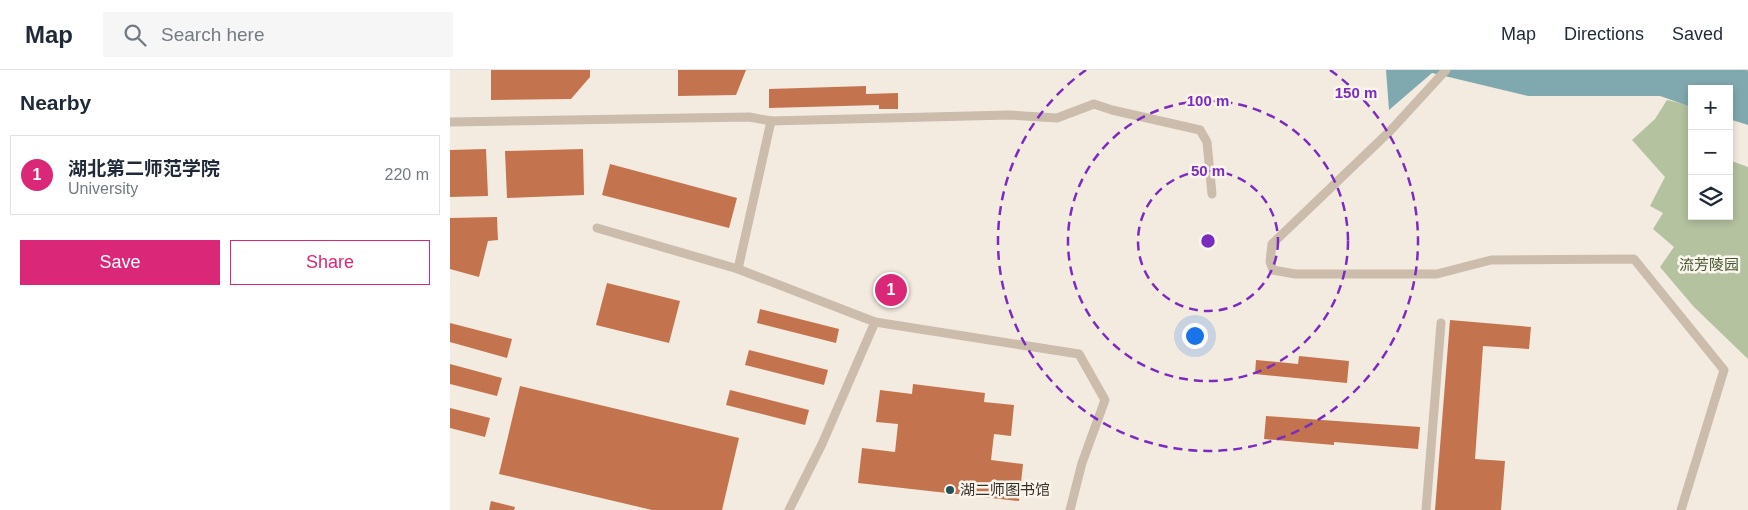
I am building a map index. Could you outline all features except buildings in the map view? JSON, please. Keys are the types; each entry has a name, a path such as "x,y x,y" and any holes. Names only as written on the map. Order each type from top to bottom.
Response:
{"street":[{"path":"1446,70 1390,130 1272,244 1270,262 1274,270 1295,274 1437,274 1491,260 1634,259 1724,370 1681,510"},
{"path":"450,122 749,117 771,121 1009,115 1057,118 1094,104 1112,110 1200,130 1207,142 1212,194"},
{"path":"738,269 771,121"},
{"path":"597,228 738,269 875,322 1079,354 1105,400 1082,463 1070,510"},
{"path":"789,510 822,444 875,322"},
{"path":"1426,510 1441,323"}],"green space":[{"name":"流芳陵园","path":"1667,100 1688,105 1688,220 1733,220 1733,161 1748,167 1748,359 1694,307 1660,267 1674,247 1653,229 1663,213 1650,206 1665,177 1632,140 1655,119"}],"water":[{"path":"1386,70 1748,71 1748,125 1733,120 1733,85 1688,85 1688,106 1660,96 1528,96 1432,73 1389,110"}],"place":[{"name":"湖北第二师范学院","path":"891,290"},
{"name":"湖二师图书馆","path":"950,490"}]}
